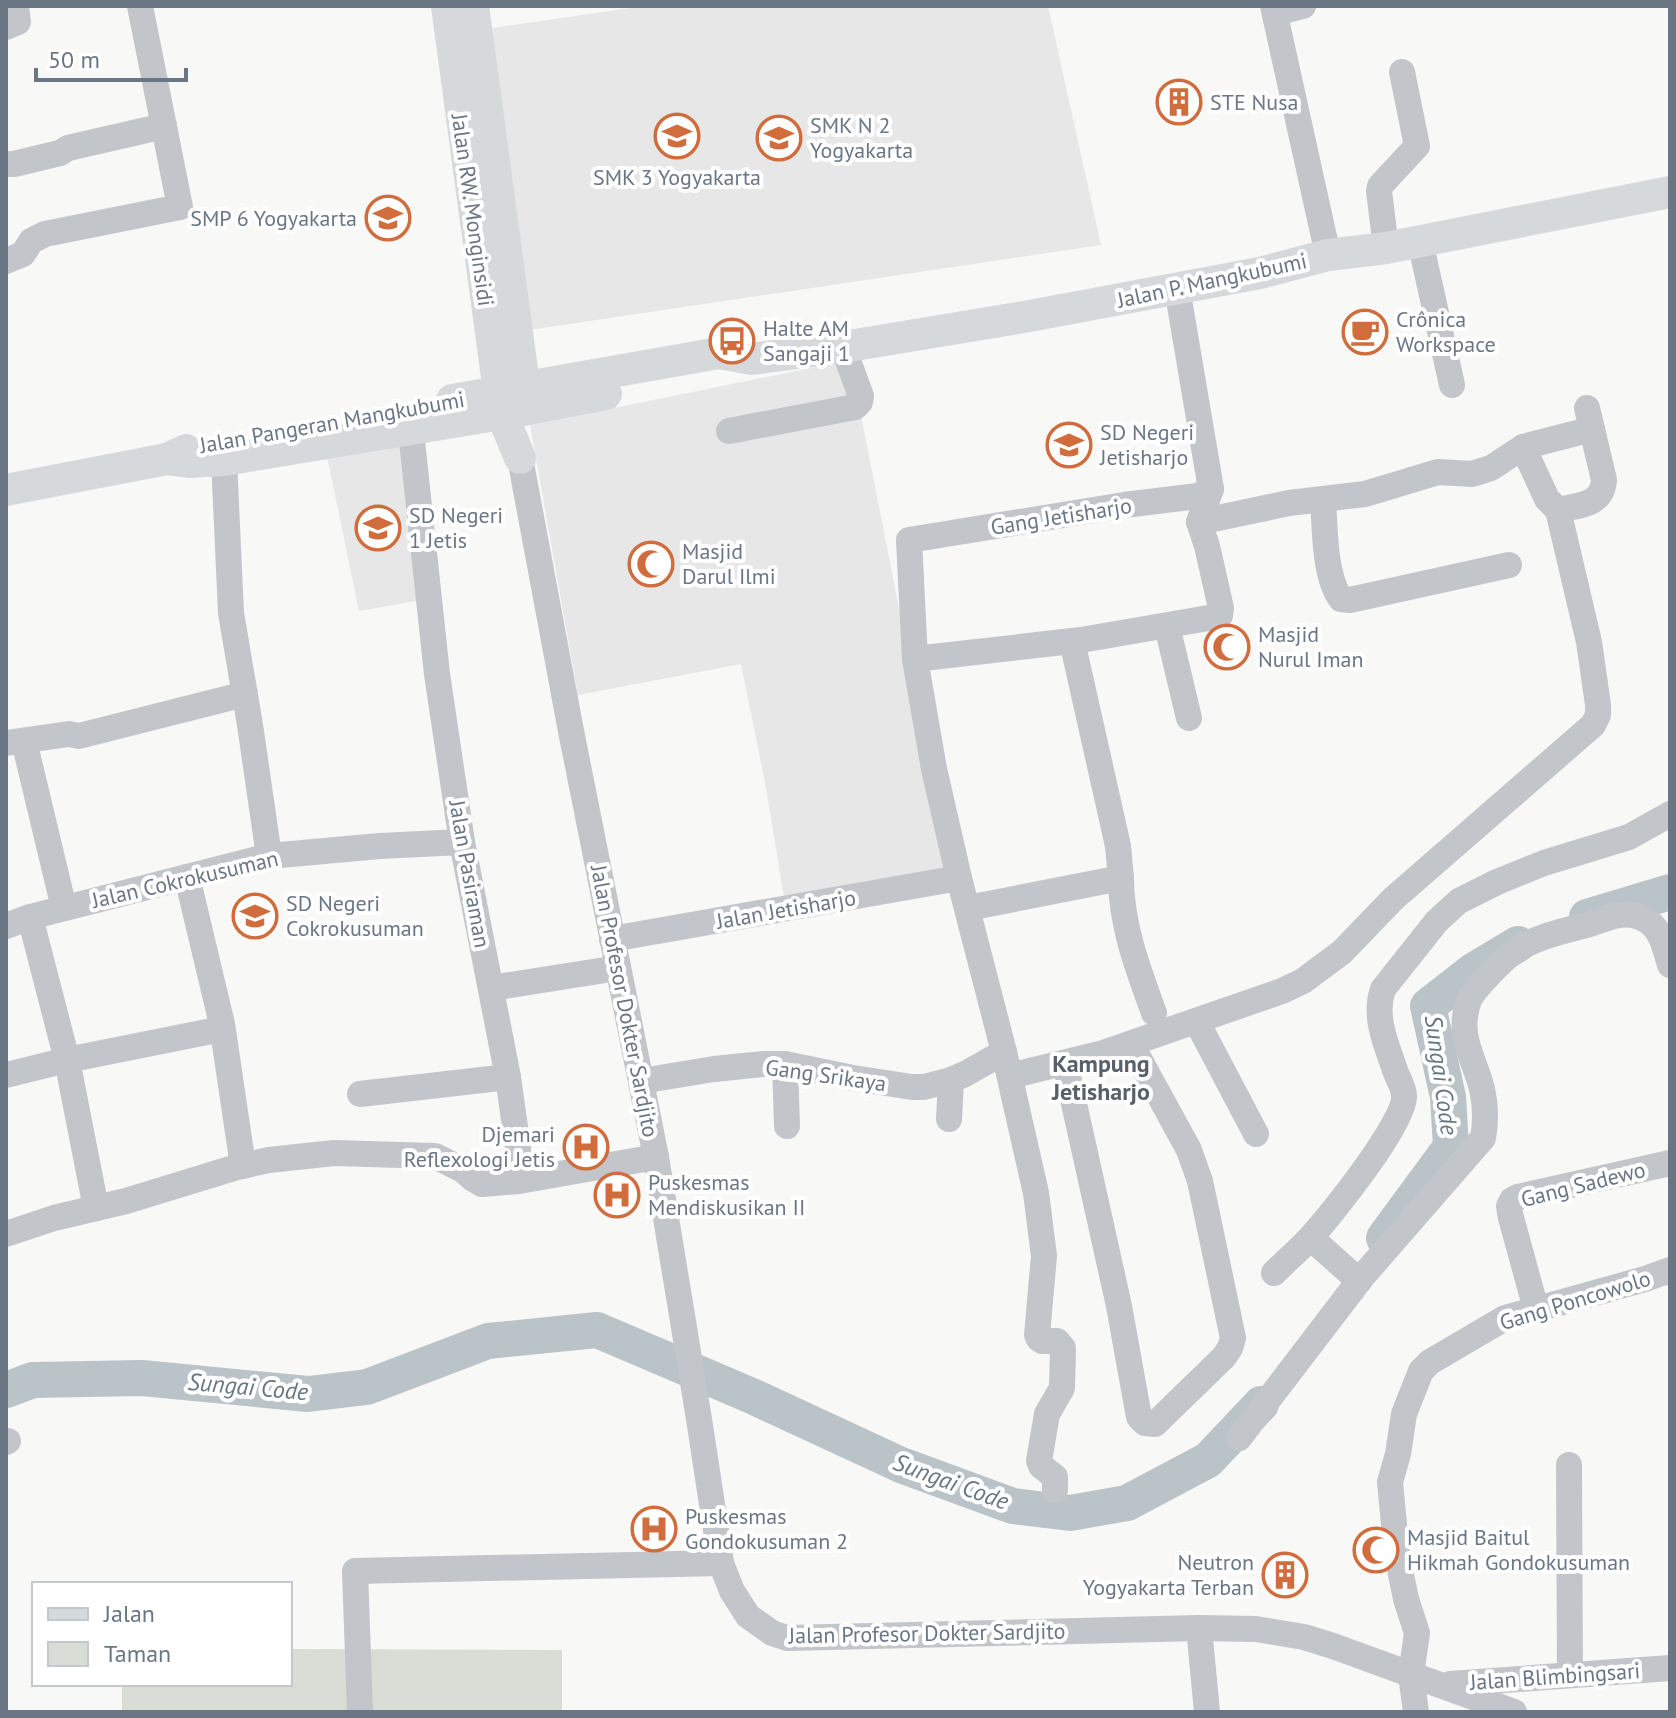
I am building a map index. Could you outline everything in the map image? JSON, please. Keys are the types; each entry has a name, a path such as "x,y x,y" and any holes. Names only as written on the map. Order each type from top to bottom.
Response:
{"main road":[{"name":"Jalan RW. Monginsidi","path":"447,6 468,71 513,400"},
{"name":"Jalan RW. Monginsidi","path":"468,71 473,6"},
{"name":"Jalan P. Mangkubumi","path":"513,400 723,373 752,359 1024,317 1260,273 1328,255 1386,248 1670,192"},
{"name":"Jalan Pangeran Mangkubumi","path":"6,490 167,459 210,440 452,400 513,400"},
{"name":"Jalan Pangeran Mangkubumi","path":"167,459 188,462 224,460 410,429 513,400"},
{"name":"Jalan Profesor Dokter Sardjito","path":"513,400 520,458"}],"street":[{"path":"6,27 18,22 16,6"},
{"path":"6,261 23,254 31,241 53,231 180,207 140,6"},
{"path":"1303,6 1274,9 1328,255"},
{"path":"1386,248 1380,186 1417,146 1402,72"},
{"path":"6,164 164,126"},
{"path":"1420,241 1452,385"},
{"path":"1055,1490 1055,1477 1039,1461 1047,1414 1062,1388 1063,1348 1057,1341 1042,1341 1037,1335 1044,1256 1036,1193 934,769 915,659 1072,641 1220,616 1221,608 1199,522 1211,489 1177,288"},
{"path":"729,431 855,407 861,396 843,347"},
{"path":"1199,522 1289,503 1365,494 1438,472 1472,474 1491,468 1523,447 1589,418 1604,480 1603,491 1594,501 1558,510 1547,499 1523,447"},
{"name":"Jalan Pasiraman","path":"410,429 437,674 462,842 508,1077 518,1148 519,1181"},
{"name":"Jalan Profesor Dokter Sardjito","path":"520,458 656,1157 721,1563 732,1591 748,1616 772,1633 787,1638 1256,1629 1292,1635 1357,1654 1498,1709"},
{"path":"224,460 231,613 269,856"},
{"name":"Gang Jetisharjo","path":"915,659 909,540 1198,496 1211,489"},
{"path":"1323,499 1330,572 1341,599 1350,600 1509,565"},
{"name":"Gang Srikaya","path":"641,1081 714,1069 785,1064 853,1078 924,1087 951,1080 980,1067 1065,1063 1197,1022 1303,981 1342,952 1393,899 1593,725 1598,715 1598,705 1589,642 1558,510"},
{"path":"1167,626 1189,718"},
{"path":"1072,641 1118,846 1121,898 1133,958 1154,1013"},
{"path":"64,908 15,742 69,734 79,736 245,694"},
{"path":"1274,1273 1317,1244 1389,1133 1404,1104 1405,1097 1382,1035 1379,1000 1383,989 1437,921 1459,901 1497,882 1544,863 1629,837 1670,814"},
{"name":"Jalan Cokrokusuman","path":"18,922 269,856 462,842"},
{"path":"187,877 222,1029 243,1166"},
{"name":"Jalan Jetisharjo","path":"612,939 959,878"},
{"path":"968,908 1121,878"},
{"path":"1239,1438 1357,1279 1483,1138 1486,1117 1481,1087 1466,1047 1463,1027 1470,998 1489,976 1514,951 1545,936 1620,915 1645,919 1656,927 1670,965"},
{"path":"18,922 67,1060 96,1208"},
{"path":"491,988 618,968"},
{"path":"1197,1022 1256,1134"},
{"path":"6,1075 222,1029"},
{"path":"1065,1063 1119,1306 1139,1417 1145,1423 1155,1424 1224,1357 1233,1338 1200,1181 1189,1150 1131,1044"},
{"path":"785,1064 787,1126"},
{"path":"360,1094 508,1077"},
{"path":"949,1119 951,1080"},
{"path":"6,1234 54,1218 269,1160 334,1153 435,1156 482,1184 519,1181 656,1157"},
{"name":"Gang Sadewo","path":"1536,1309 1510,1214 1512,1200 1670,1163"},
{"path":"1317,1244 1357,1279"},
{"name":"Gang Poncowolo","path":"1416,1712 1411,1675 1417,1633 1397,1555 1390,1482 1404,1414 1421,1371 1430,1362 1505,1318 1670,1270"},
{"path":"1569,1465 1570,1675"},
{"path":"360,1712 355,1571 721,1563"},
{"path":"1199,1628 1207,1712"},
{"name":"Jalan Blimbingsari","path":"1439,1685 1670,1668"}],"shaded area":[{"name":"SMK N 2 Yogyakarta","path":"644,6 1048,6 1101,245 509,333 465,32"},
{"path":"850,360 946,846 943,875 785,903 741,664 578,695 530,425"},
{"name":"SD Negeri 1 Jetis","path":"401,444 427,599 359,611 327,456"}],"green space":[{"path":"292,1649 562,1650 562,1712 122,1712 122,1686 292,1686"}],"waterway":[{"name":"Sungai Code","path":"1587,917 1670,892"},
{"name":"Sungai Code","path":"1384,1238 1451,1147 1448,1097 1428,1006 1473,971 1518,944"},
{"name":"Sungai Code","path":"6,1390 33,1380 142,1378 308,1394 367,1387 488,1341 597,1330 752,1396 901,1465 1013,1506 1070,1513 1127,1503 1208,1460 1261,1404"}],"place":[{"name":"STE Nusa","path":"1179,102"},
{"name":"SMK 3 Yogyakarta","path":"677,136"},
{"name":"SMK N 2 Yogyakarta","path":"779,138"},
{"name":"SMP 6 Yogyakarta","path":"388,218"},
{"name":"Crônica Workspace","path":"1365,332"},
{"name":"Halte AM Sangaji 1","path":"732,341"},
{"name":"SD Negeri Jetisharjo","path":"1069,445"},
{"name":"SD Negeri 1 Jetis","path":"378,528"},
{"name":"Masjid Darul Ilmi","path":"651,564"},
{"name":"Masjid Nurul Iman","path":"1227,647"},
{"name":"SD Negeri Cokrokusuman","path":"255,916"},
{"name":"Djemari Reflexologi Jetis","path":"586,1147"},
{"name":"Puskesmas Mendiskusikan II","path":"617,1195"},
{"name":"Puskesmas Gondokusuman 2","path":"654,1529"},
{"name":"Masjid Baitul Hikmah Gondokusuman","path":"1376,1550"},
{"name":"Neutron Yogyakarta Terban","path":"1285,1575"}],"district":[{"name":"Kampung Jetisharjo","path":"1101,1078"}]}
